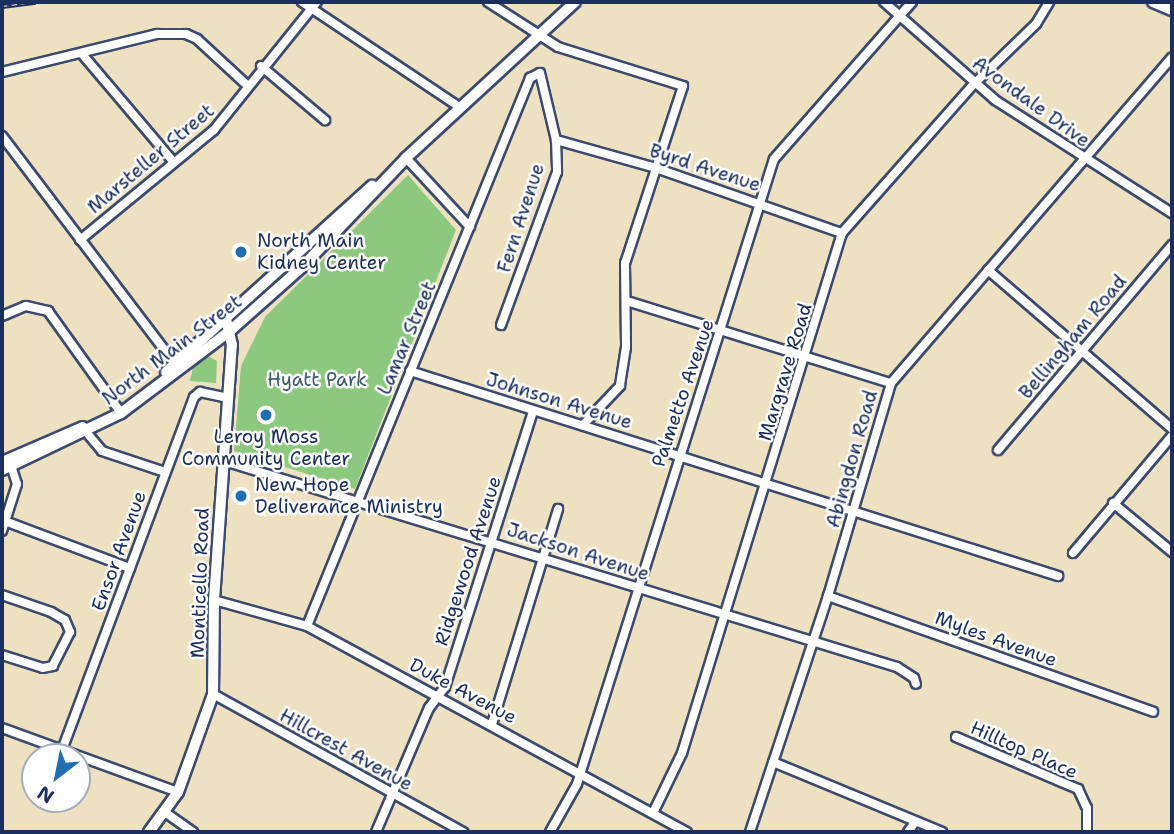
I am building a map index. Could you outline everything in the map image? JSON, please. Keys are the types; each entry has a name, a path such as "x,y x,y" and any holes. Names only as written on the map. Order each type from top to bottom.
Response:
{"main road":[{"name":"North Main Street","path":"6,465 85,430 119,411 178,368 302,267 403,161 575,2"},
{"path":"1153,2 1172,10"},
{"name":"Monticello Road","path":"149,832 166,813 178,792 214,694 214,600 228,398 228,325"}],"street":[{"path":"302,2 314,5 461,108"},
{"path":"488,2 558,47 683,86 625,263 627,301 620,386 583,425"},
{"name":"Avondale Drive","path":"884,2 974,84 1082,158 1172,213"},
{"name":"Palmetto Avenue","path":"550,832 580,772 678,455 721,331 774,159 912,2"},
{"name":"Margrave Road","path":"653,813 682,753 808,356 842,233 974,84 1037,24 1049,2"},
{"name":"Marsteller Street","path":"80,240 172,160 214,130 261,66 314,5"},
{"path":"2,72 157,33 186,34 197,39 248,86"},
{"path":"82,54 172,160"},
{"name":"Abingdon Road","path":"750,832 814,642 891,383 1082,158 1172,58"},
{"path":"261,66 325,120"},
{"name":"Lamar Street","path":"307,626 530,78 540,73 544,78"},
{"name":"Fern Avenue","path":"501,325 557,172 556,140 544,78"},
{"path":"2,136 178,368"},
{"name":"Byrd Avenue","path":"556,140 656,168 842,233"},
{"path":"403,161 470,227"},
{"name":"Bellingham Road","path":"998,450 1172,246"},
{"path":"988,270 1172,429"},
{"path":"627,301 891,383"},
{"path":"2,316 26,306 48,311 119,411"},
{"name":"Johnson Avenue","path":"410,371 1058,576"},
{"name":"Ensor Avenue","path":"65,743 194,397 200,392 228,398"},
{"name":"Ridgewood Avenue","path":"376,832 429,708 439,696 533,411"},
{"path":"85,430 102,451 165,472"},
{"path":"1073,553 1172,436"},
{"name":"Jackson Avenue","path":"224,461 544,556 725,616 897,667 914,678 916,684"},
{"path":"2,531 17,484 6,465"},
{"path":"1113,503 1172,552"},
{"path":"492,724 558,509"},
{"path":"3,521 130,568"},
{"path":"2,595 51,612 65,620 70,632 53,666 43,667 2,655"},
{"name":"Myles Avenue","path":"828,596 1153,712"},
{"name":"Duke Avenue","path":"214,600 307,626 687,832"},
{"name":"Hillcrest Avenue","path":"214,694 463,832"},
{"path":"2,728 43,743"},
{"name":"Hilltop Place","path":"956,737 1078,789 1087,808 1087,832"},
{"path":"91,760 178,792"},
{"path":"773,762 942,832"},
{"path":"166,813 193,832"},
{"path":"908,832 915,822"}],"green space":[{"name":"Hyatt Park","path":"408,175 456,230 355,489 234,451 241,366 265,317"},
{"path":"206,355 217,361 216,383 190,381 193,367"}],"railway":[{"path":"2,6 36,2"}],"place":[{"name":"North Main Kidney Center","path":"241,252"},
{"name":"Leroy Moss Community Center","path":"266,415"},
{"name":"New Hope Deliverance Ministry","path":"241,496"}]}
